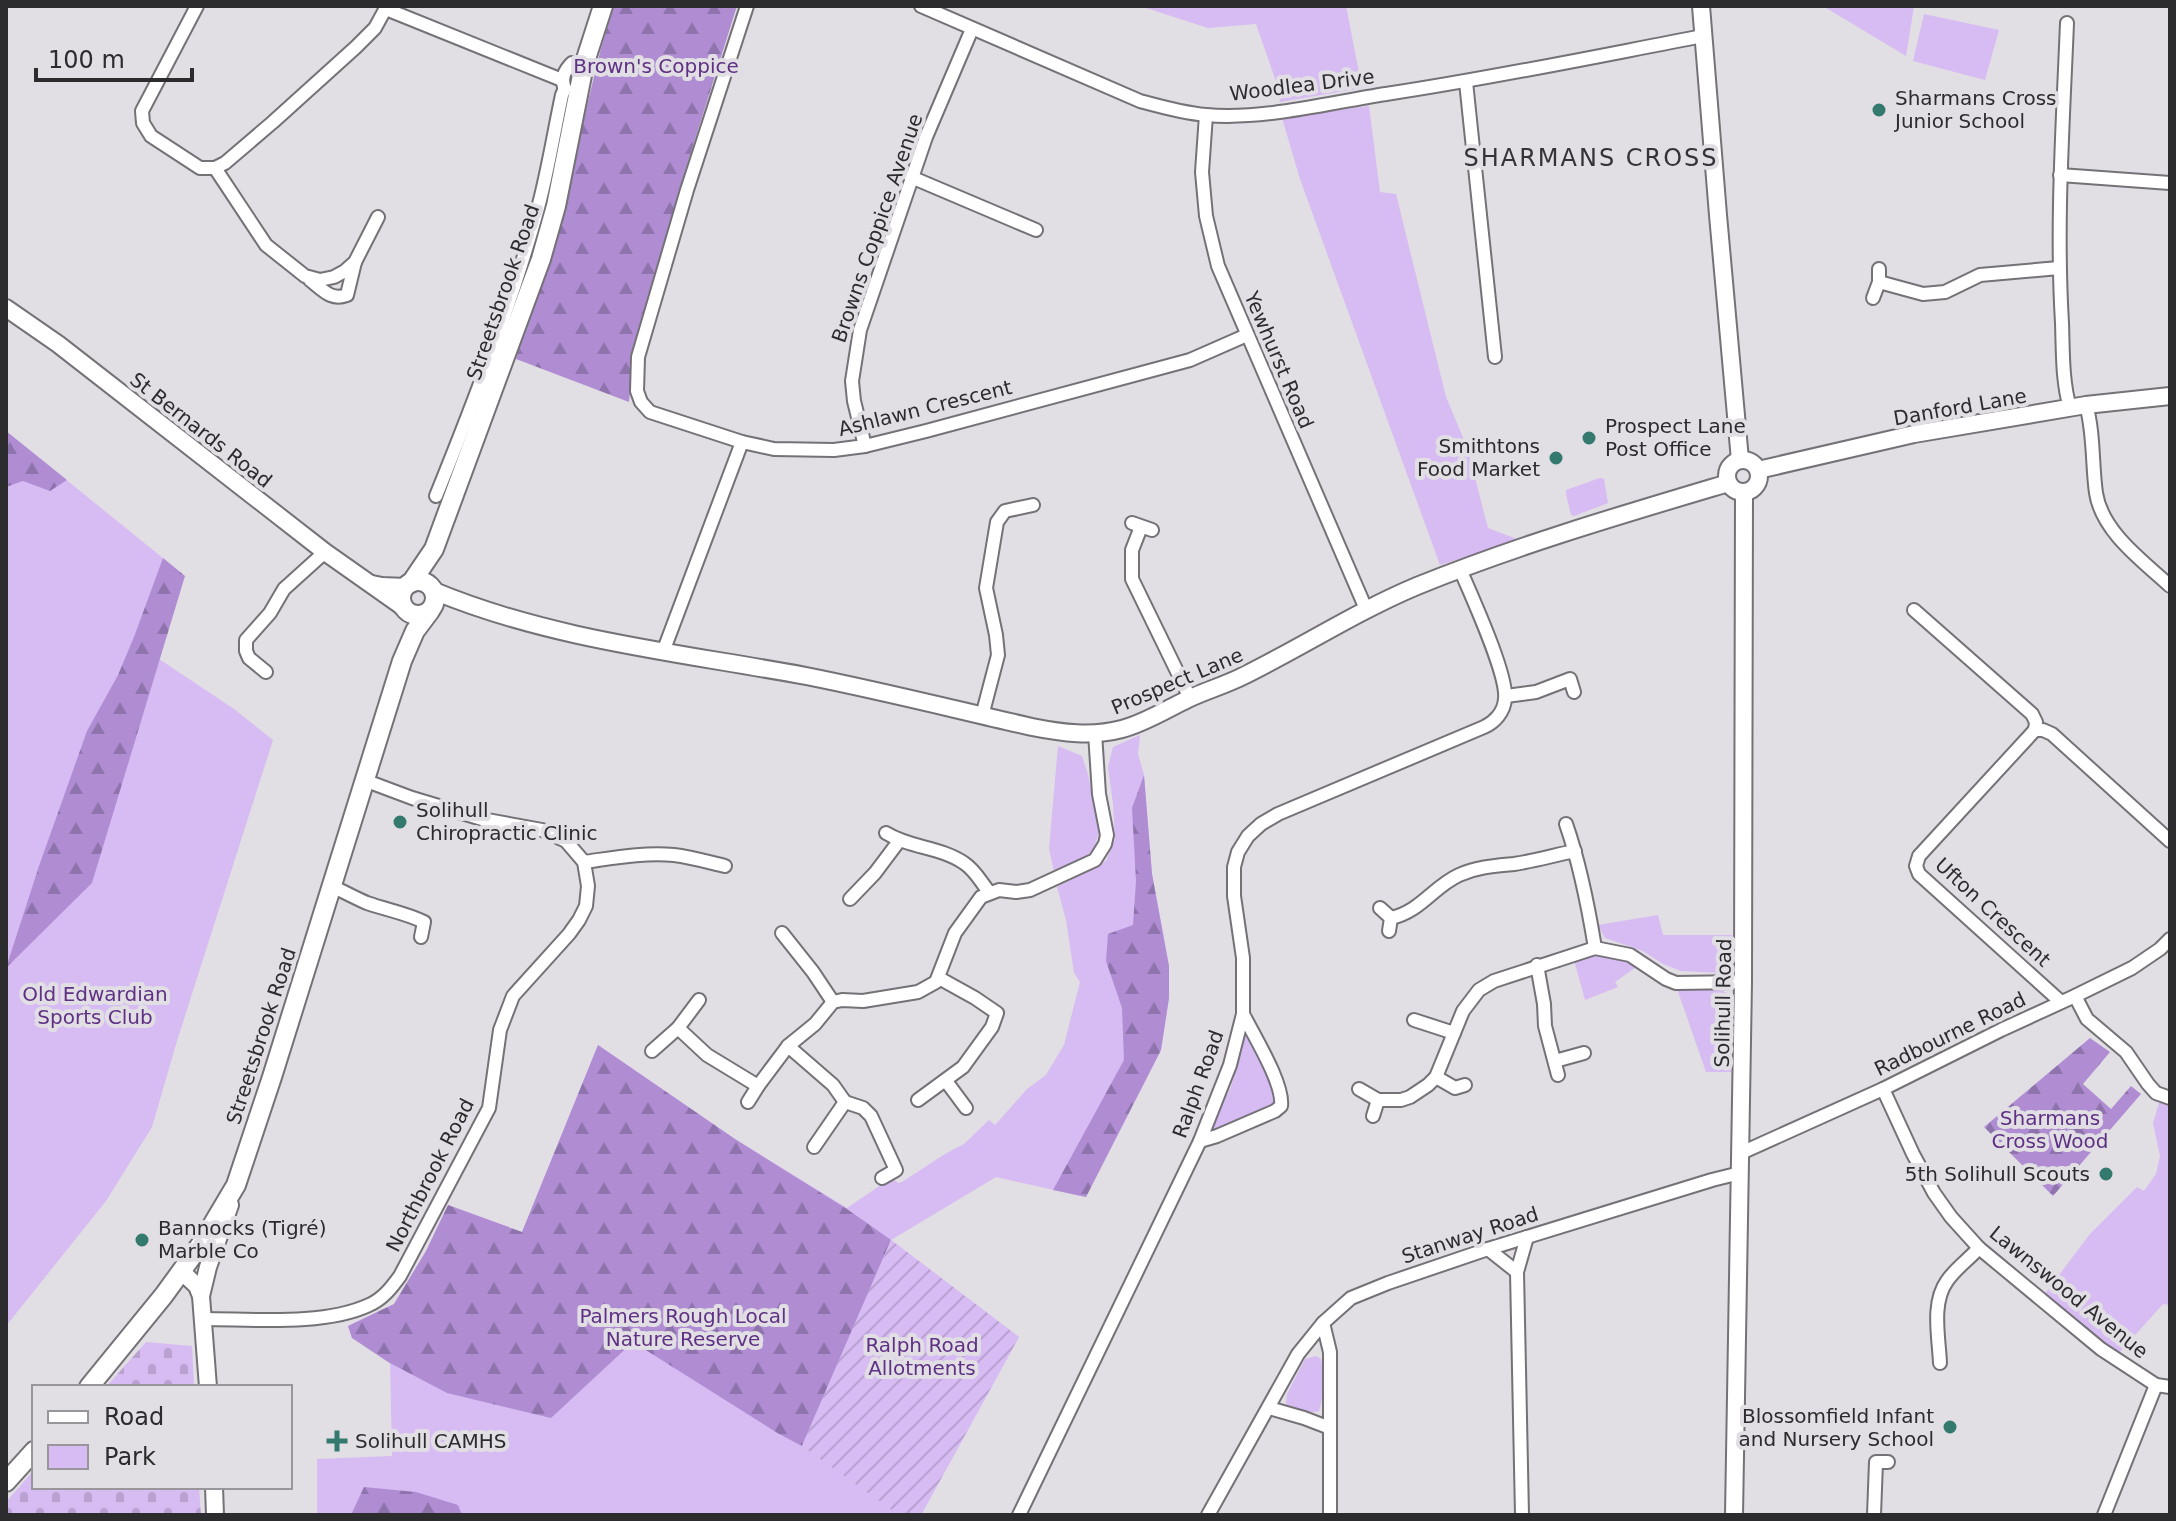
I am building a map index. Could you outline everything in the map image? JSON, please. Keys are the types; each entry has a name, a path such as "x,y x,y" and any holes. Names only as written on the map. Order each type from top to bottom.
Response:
{"main road":[{"name":"Streetsbrook Road","path":"91,1385 201,1244 236,1185 402,661 432,598 434,549 464,447 541,259 556,206 568,90 584,65 603,6"},
{"name":"Streetsbrook Road","path":"409,585 434,549"},
{"path":"421,582 432,598 420,615 405,609 402,597 409,585 421,582"},
{"name":"Streetsbrook Road","path":"402,661 405,609"},
{"path":"6,1482 32,1453"}],"street":[{"path":"197,6 144,104 142,117 146,130 157,140 200,168 215,168 225,163 273,122 375,28 386,8 568,90 566,69 572,63 584,65"},
{"name":"Ashlawn Crescent","path":"747,6 687,190 638,357 637,391 650,412 742,442 774,449 834,450 865,446 1190,360 1247,335"},
{"name":"Woodlea Drive","path":"921,6 1140,101 1206,115 1279,112 1466,82 1703,36"},
{"path":"1701,6 1740,460"},
{"path":"2067,23 2059,268 2065,379 2078,406 2102,513 2118,536 2170,586"},
{"name":"Browns Coppice Avenue","path":"865,446 852,381 856,345 911,177 972,29"},
{"path":"1466,82 1495,357"},
{"name":"Yewhurst Road","path":"1206,115 1202,172 1206,216 1218,266 1366,609"},
{"path":"215,168 266,245 332,297 347,295 355,262 376,222 386,235"},
{"path":"2060,175 2170,183"},
{"path":"911,177 1036,230"},
{"path":"305,276 320,280 334,277 355,262"},
{"path":"1873,298 1879,276 1923,294 1945,292 1980,275 2059,268"},
{"name":"St Bernards Road","path":"6,308 58,344 325,552 405,609"},
{"name":"Danford Lane","path":"1758,470 1914,434 2078,406 2170,396"},
{"path":"663,652 742,442"},
{"name":"Streetsbrook Road","path":"436,496 464,447"},
{"path":"1740,460 1751,462 1759,476 1755,487 1744,492 1734,490 1728,483 1729,469 1740,460"},
{"name":"Prospect Lane","path":"432,598 566,632 663,652 808,677 1066,734 1095,733 1122,729 1239,678 1366,609 1460,569 1572,530 1728,483"},
{"name":"Solihull Road","path":"1734,1515 1743,982 1744,492"},
{"path":"982,716 998,655 986,588 997,522 1005,511 1033,505"},
{"path":"1142,527 1132,550 1132,579 1190,698"},
{"path":"266,672 249,658 246,640 270,613 284,589 325,552"},
{"path":"1460,569 1495,658 1506,696 1536,692 1570,679 1574,692"},
{"name":"St Bernards Road","path":"371,584 409,585"},
{"path":"1914,610 2032,714 2036,722 2035,730 2052,734 2170,841"},
{"name":"Ralph Road","path":"1019,1515 1200,1141 1230,1065 1243,1014 1243,958 1232,878 1238,852 1248,836 1278,814 1490,724 1502,711 1506,696"},
{"name":"Ufton Crescent","path":"2035,730 1919,856 1916,866 1919,874 2061,1002"},
{"path":"748,1102 788,1046 815,1024 833,1002 863,1001 931,987 939,978 955,933 981,897 999,890 1030,890 1095,860 1107,835 1099,794 1095,733"},
{"path":"364,780 482,819 542,830 570,845 584,862 658,854 725,866"},
{"path":"1566,824 1586,895 1595,948"},
{"path":"886,833 899,841 962,861 989,892"},
{"path":"850,899 899,841"},
{"path":"1380,908 1390,925 1425,902 1455,876 1481,867 1575,851"},
{"name":"Northbrook Road","path":"204,1319 304,1319 370,1305 388,1293 489,1108 500,1030 513,996 569,934 583,913 588,886 584,862"},
{"path":"331,886 362,901 405,913 424,922 438,920"},
{"path":"421,937 424,922"},
{"path":"776,951 785,937 833,1002"},
{"name":"Radbourne Road","path":"1741,1153 1883,1089 2132,968 2170,939"},
{"path":"1359,1089 1378,1100 1410,1097 1436,1077 1463,1011 1479,990 1537,965 1595,948 1630,955 1676,983 1743,982"},
{"path":"1537,965 1545,1026 1558,1075"},
{"path":"918,1100 963,1067 992,1027 997,1013 939,978"},
{"path":"2075,996 2087,1019 2126,1052 2156,1093 2170,1098"},
{"path":"652,1051 678,1028 699,1000"},
{"path":"1200,1141 1281,1106 1282,1097 1277,1083 1243,1014"},
{"path":"1414,1020 1454,1033"},
{"path":"678,1028 707,1055 758,1086"},
{"path":"788,1046 833,1085 845,1102 863,1108 871,1116 898,1175 882,1178"},
{"path":"1555,1061 1584,1053"},
{"path":"1436,1077 1455,1088 1465,1085"},
{"path":"946,1081 966,1108"},
{"name":"Lawnswood Avenue","path":"1883,1089 1934,1193 1979,1248 2101,1349 2156,1385 2170,1387"},
{"path":"1373,1116 1378,1100"},
{"path":"814,1147 845,1102"},
{"name":"Stanway Road","path":"1208,1515 1298,1354 1323,1323 1351,1298 1488,1249 1740,1173"},
{"path":"201,1296 236,1185"},
{"path":"1522,1515 1517,1272 1527,1237"},
{"path":"1940,1363 1938,1306 1941,1293 1948,1278 1979,1248"},
{"path":"1488,1249 1517,1272"},
{"path":"181,1271 197,1286 201,1296 208,1385"},
{"path":"1323,1323 1330,1352 1330,1515"},
{"path":"2104,1515 2156,1385"},
{"path":"1269,1408 1330,1428"},
{"path":"1874,1515 1876,1462 1888,1462"},
{"path":"214,1489 215,1515"}],"green space":[{"name":"Brown's Coppice","path":"614,6 737,6 680,187 633,361 629,402 516,359 563,204"},
{"path":"1140,6 1346,6 1362,88 1280,102 1278,87 1256,24 1208,28"},
{"path":"1823,6 1914,6 1906,56"},
{"path":"1924,14 1999,30 1985,80 1913,61"},
{"path":"1369,106 1380,192 1396,194 1446,397 1467,447 1488,528 1519,540 1440,565 1300,179 1282,118"},
{"name":"Old Edwardian Sports Club","path":"6,431 185,576 144,644 159,659 234,709 273,740 152,1127 106,1201 6,1326"},
{"path":"6,431 67,480 50,491 23,481 6,487"},
{"path":"1604,479 1608,503 1571,515 1566,490"},
{"path":"163,558 185,576 92,883 6,968 87,731 118,675"},
{"name":"Palmers Rough Local Nature Reserve","path":"1140,735 1138,754 1144,775 1152,874 1169,966 1169,998 1161,1050 1086,1197 996,1177 891,1240 1019,1337 921,1515 317,1515 317,1459 392,1456 390,1361 352,1338 348,1326 394,1304 426,1251 448,1205 522,1232 598,1045 735,1139 847,1208 888,1180 902,1182 964,1144 989,1120 995,1125 1027,1089 1046,1075 1064,1045 1080,982 1074,973 1066,920 1057,887 1106,861 1115,839 1108,767 1113,747"},
{"path":"1058,746 1082,756 1099,832 1094,848 1083,860 1054,871 1049,849"},
{"path":"1144,775 1152,874 1169,966 1169,998 1161,1050 1086,1197 1053,1190 1124,1060 1122,1008 1106,961 1108,934 1133,925 1136,881 1132,808"},
{"path":"1658,915 1663,935 1732,935 1730,970 1723,973 1681,971 1643,951 1605,938 1598,925"},
{"path":"1610,955 1639,965 1615,982 1618,987 1585,1000 1574,960"},
{"path":"1676,986 1712,987 1730,996 1731,1072 1706,1072"},
{"path":"1246,1033 1276,1096 1274,1104 1217,1130 1211,1128 1231,1087"},
{"name":"Sharmans Cross Wood","path":"2090,1038 2110,1052 2083,1084 2111,1109 2131,1086 2141,1094 2053,1196 1984,1127"},
{"path":"598,1045 891,1240 802,1446 633,1342 551,1418 447,1393 388,1362 352,1338 348,1326 394,1304 426,1251 448,1205 522,1232"},
{"path":"2159,1103 2170,1104 2170,1305 2163,1304 2119,1353 2044,1295 2090,1234 2137,1187 2144,1191 2156,1174 2160,1156 2153,1123"},
{"name":"Ralph Road Allotments","path":"891,1240 1019,1337 921,1515 899,1515 802,1446"},
{"path":"146,1342 192,1346 194,1385 108,1385"},
{"path":"1316,1356 1321,1359 1323,1378 1319,1411 1311,1412 1286,1404 1287,1394 1305,1359"},
{"path":"32,1472 32,1489 199,1489 201,1515 6,1515 6,1502"},
{"path":"364,1487 416,1492 458,1505 462,1515 351,1515"}],"place":[{"name":"Sharmans Cross Junior School","path":"1879,110"},
{"name":"Prospect Lane Post Office","path":"1589,438"},
{"name":"Smithtons Food Market","path":"1556,458"},
{"name":"Solihull Chiropractic Clinic","path":"400,822"},
{"name":"5th Solihull Scouts","path":"2106,1174"},
{"name":"Bannocks (Tigré) Marble Co","path":"142,1240"},
{"name":"Blossomfield Infant and Nursery School","path":"1950,1427"},
{"name":"Solihull CAMHS","path":"337,1441"}],"district":[{"name":"SHARMANS CROSS","path":"1591,158"}]}
